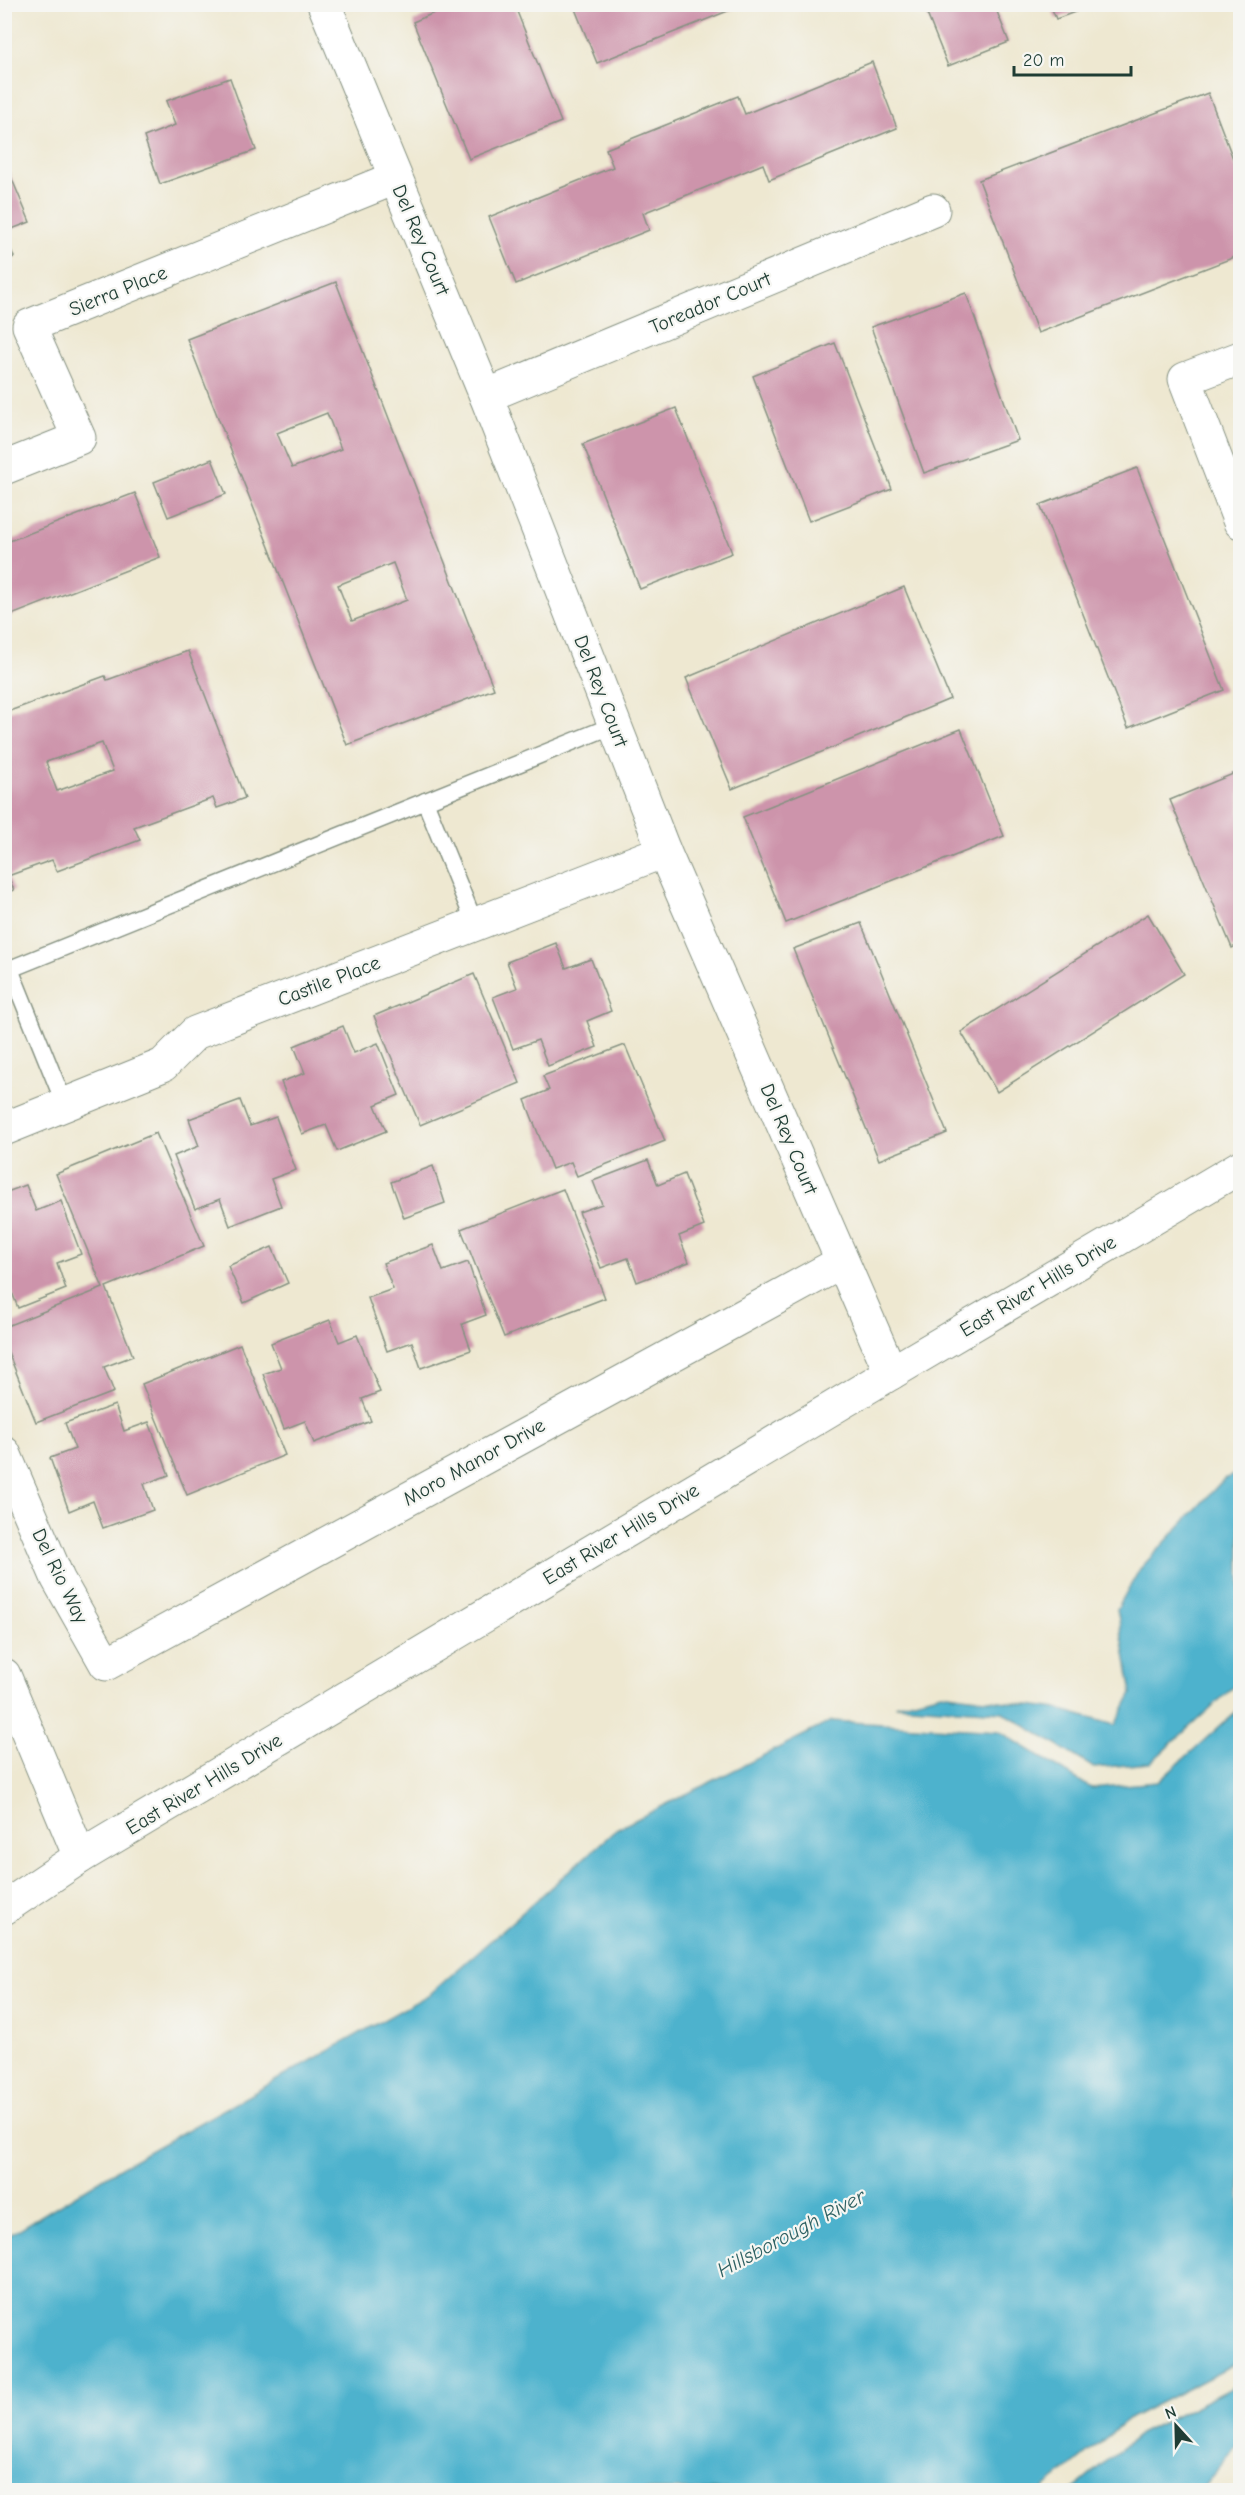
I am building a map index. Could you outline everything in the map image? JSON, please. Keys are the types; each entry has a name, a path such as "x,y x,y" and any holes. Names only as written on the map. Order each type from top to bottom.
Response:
{"street":[{"name":"Del Rey Court","path":"324,4 486,396 664,851 891,1373"},
{"name":"Sierra Place","path":"4,468 79,438 29,326 395,178"},
{"name":"Toreador Court","path":"486,396 933,210"},
{"path":"1240,358 1185,379 1240,522"},
{"name":"Castile Place","path":"4,1130 162,1065 195,1033 664,851"},
{"name":"East River Hills Drive","path":"4,1908 80,1857 1240,1167"},
{"name":"Moro Manor Drive","path":"106,1664 842,1262"},
{"name":"Del Rio Way","path":"4,1453 58,1579 106,1664"},
{"path":"4,1675 80,1857"}],"lane":[{"path":"64,1105 10,969 614,725"},
{"path":"425,801 475,924"}],"water":[{"path":"1240,1473 1240,1681 1150,1763 1094,1768 1003,1712 895,1705 941,1693 1058,1709 1115,1725 1132,1693 1117,1609 1140,1569 1224,1479"},
{"name":"Hillsborough River","path":"1240,1708 1240,2362 1130,2418 1042,2490 5,2490 5,2238 121,2167 430,1994 617,1829 832,1721 999,1731 1091,1788 1158,1782"},
{"path":"1240,2384 1240,2441 1201,2490 1072,2490 1140,2434"}],"building":[{"path":"455,4 514,4 561,122 469,159 413,22"},
{"path":"573,4 743,4 743,5 597,63"},
{"path":"923,4 994,4 1009,42 948,66"},
{"path":"1050,4 1094,4 1094,5 1056,19"},
{"path":"872,62 897,128 769,180 763,164 643,213 649,230 516,284 489,217 613,167 606,149 738,96 745,114"},
{"path":"230,78 256,150 160,184 144,137 175,125 166,101"},
{"path":"1208,93 1240,177 1240,255 1038,333 979,180"},
{"path":"9,172 30,222 4,232 4,174"},
{"path":"5,234 14,257 5,261"},
{"path":"336,282 494,689 347,745 187,339","holes":["327,413 341,449 292,468 277,433","393,563 407,600 352,621 338,585"]},
{"path":"966,293 1018,440 924,473 871,327"},
{"path":"835,343 892,489 809,521 753,376"},
{"path":"676,408 732,553 640,589 583,444"},
{"path":"212,459 226,494 168,517 154,482"},
{"path":"1137,468 1224,690 1128,728 1040,505"},
{"path":"135,493 160,557 4,618 4,543"},
{"path":"904,587 950,699 732,789 686,678"},
{"path":"188,651 245,798 217,808 213,798 134,827 140,840 57,871 52,860 8,876 14,890 4,893 4,713 105,676 107,680","holes":["102,743 113,771 57,791 46,762"]},
{"path":"961,729 1004,836 786,923 743,817"},
{"path":"1240,771 1240,944 1232,948 1170,800"},
{"path":"1148,914 1184,974 997,1092 961,1032"},
{"path":"861,923 947,1133 879,1160 793,949"},
{"path":"556,943 566,968 591,959 611,1011 587,1021 597,1047 548,1066 538,1040 513,1049 493,997 517,988 507,962"},
{"path":"474,974 520,1083 420,1125 374,1016"},
{"path":"343,1026 354,1053 378,1043 399,1095 375,1105 386,1131 337,1151 326,1125 302,1134 281,1082 305,1073 294,1046"},
{"path":"625,1045 665,1141 577,1176 571,1162 552,1169 525,1100 549,1090 543,1076"},
{"path":"240,1100 250,1126 276,1117 296,1170 271,1179 281,1206 230,1226 220,1199 195,1209 174,1156 199,1146 189,1119"},
{"path":"156,1133 204,1246 106,1287 133,1356 104,1367 114,1392 36,1422 4,1342 4,1327 103,1288 56,1174"},
{"path":"648,1160 658,1185 684,1174 704,1226 679,1236 689,1262 637,1282 628,1258 601,1268 579,1212 602,1204 593,1181"},
{"path":"433,1166 445,1203 404,1218 391,1182"},
{"path":"26,1185 36,1211 61,1201 81,1254 57,1263 66,1289 18,1308 8,1282 4,1283 4,1193"},
{"path":"563,1189 605,1298 504,1337 461,1229"},
{"path":"433,1245 443,1271 468,1262 486,1315 462,1324 471,1350 421,1368 412,1342 387,1351 368,1298 393,1289 383,1263"},
{"path":"272,1247 288,1283 244,1303 228,1266"},
{"path":"330,1320 339,1342 357,1335 380,1392 362,1399 371,1421 314,1443 305,1421 284,1429 263,1374 281,1368 271,1343"},
{"path":"240,1344 285,1455 187,1495 142,1384"},
{"path":"115,1405 124,1431 149,1422 169,1475 144,1484 153,1510 103,1528 93,1501 69,1511 50,1458 75,1449 65,1423"}]}
